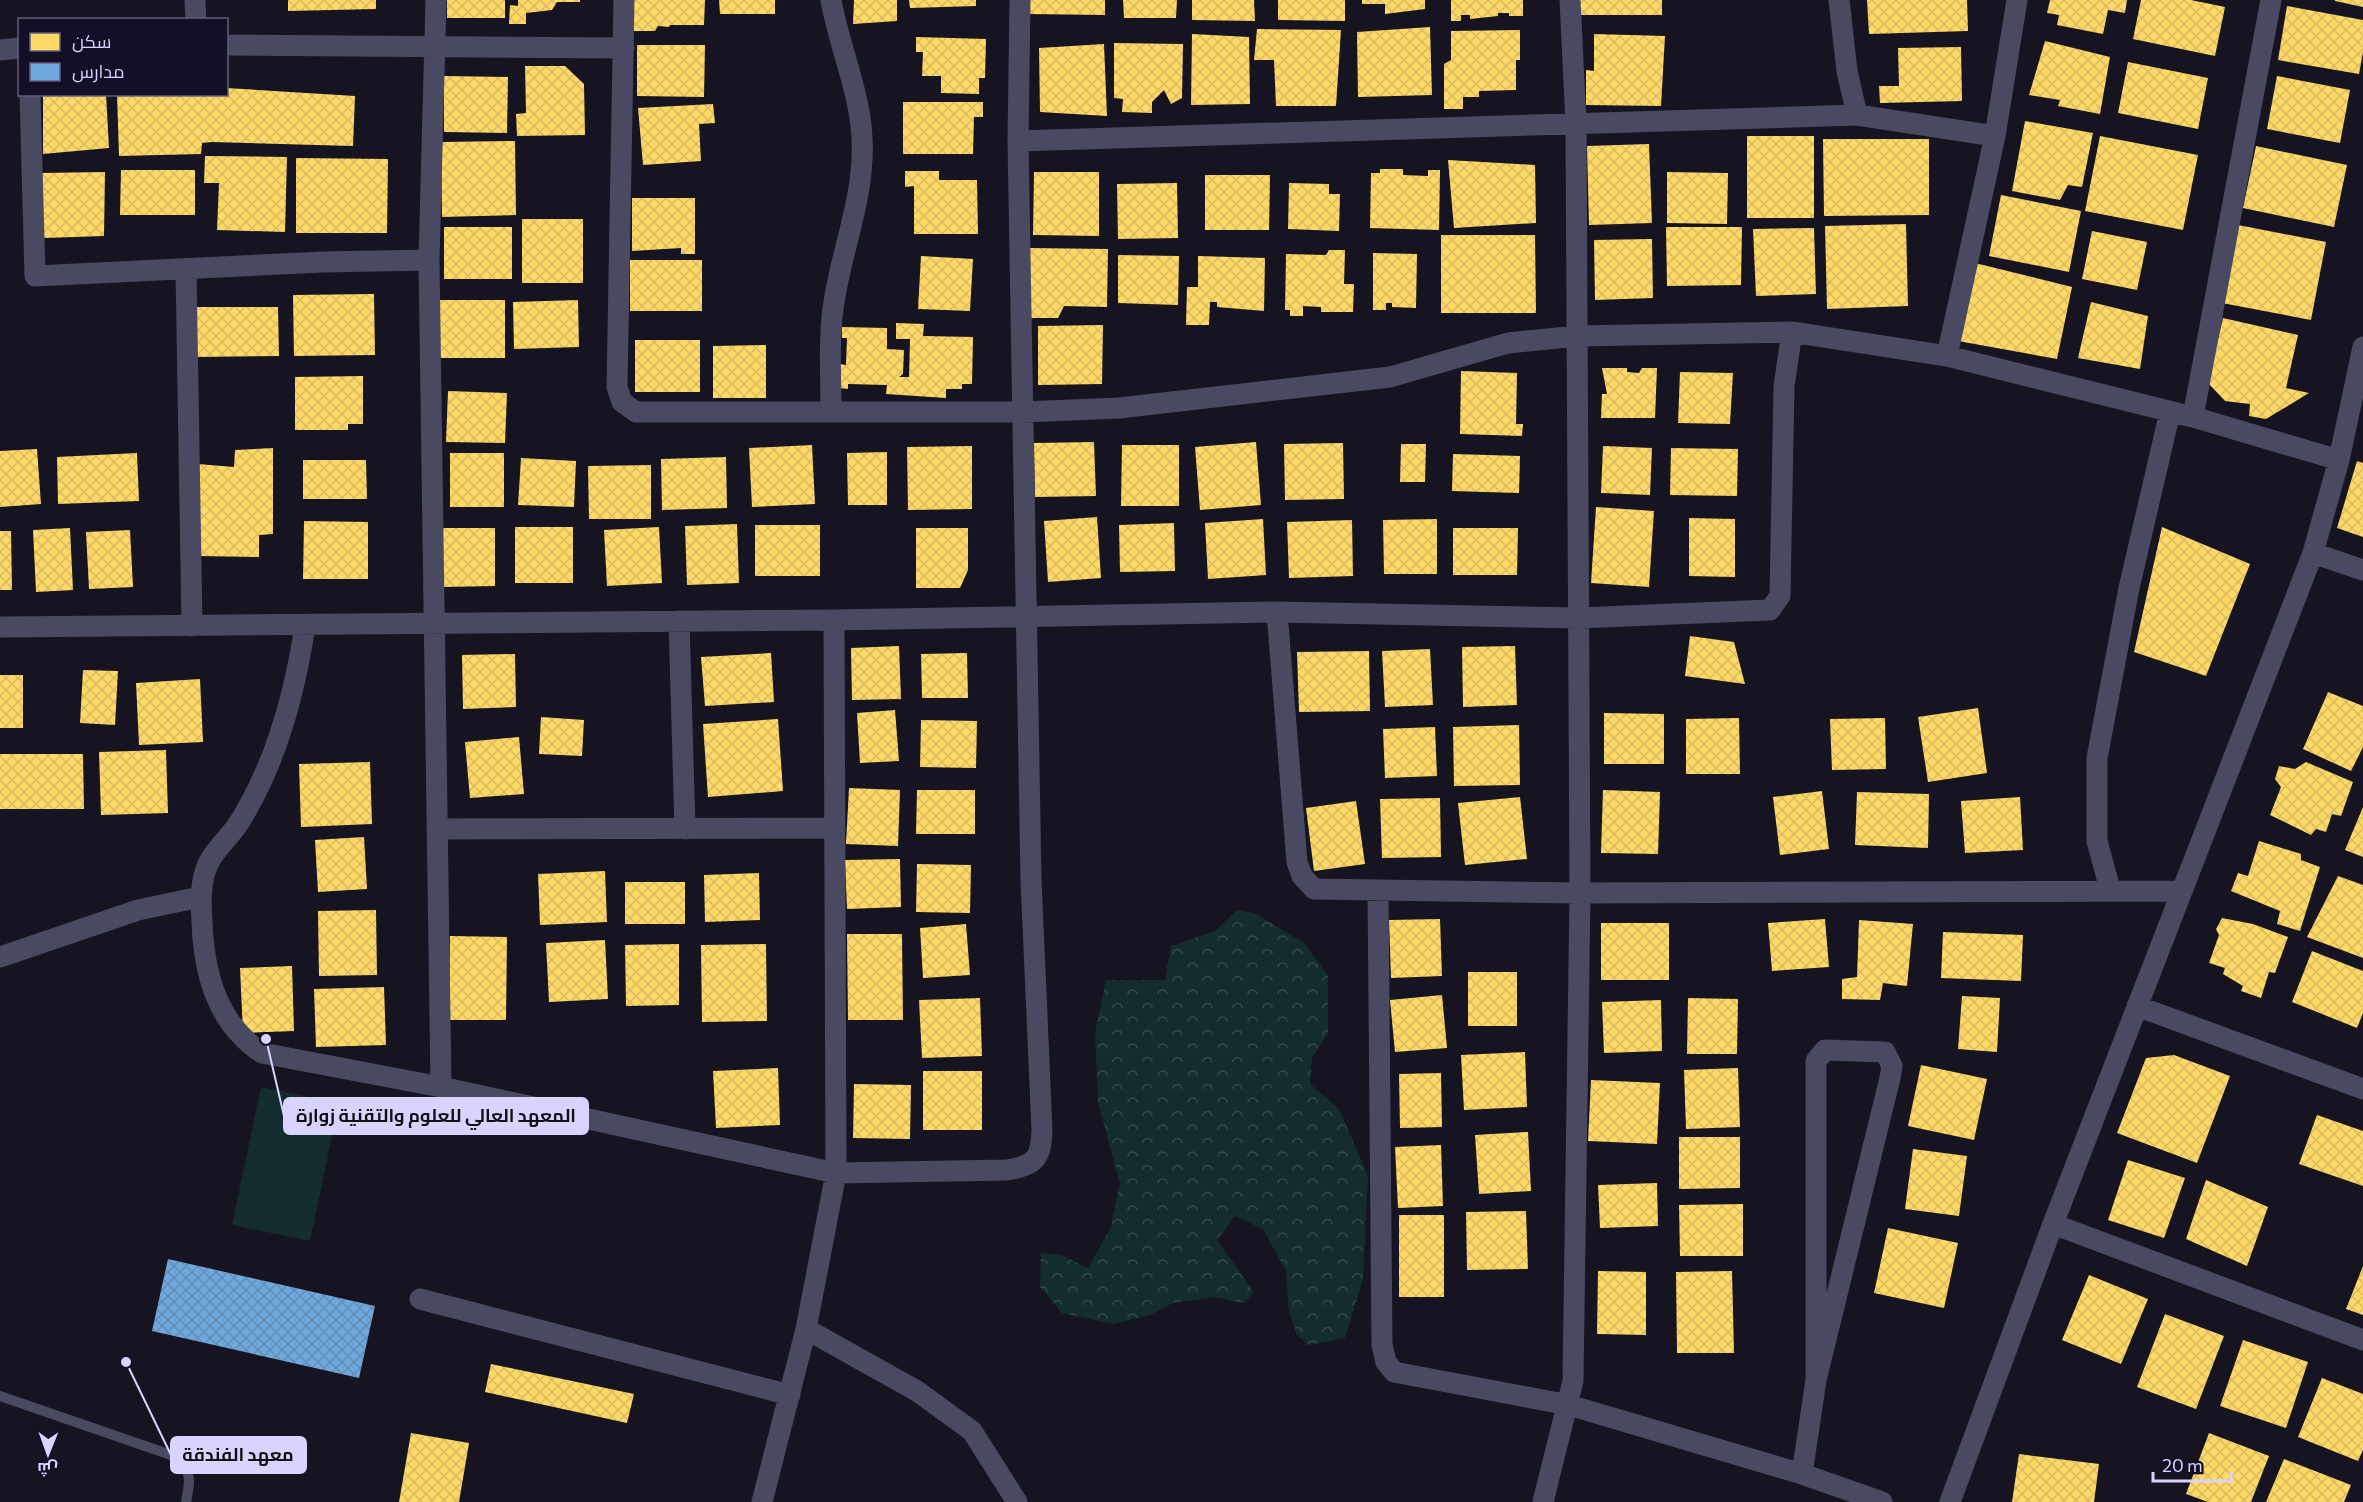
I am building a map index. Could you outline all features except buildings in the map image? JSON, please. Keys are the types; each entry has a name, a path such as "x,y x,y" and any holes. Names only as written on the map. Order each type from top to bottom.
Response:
{"street":[{"path":"195,0 196,18"},
{"path":"436,0 429,260 441,1087"},
{"path":"624,0 617,387 622,402 636,412 1023,412 1119,408 1390,377 1508,343 1577,336 1792,332 1947,356 2193,417 2339,460"},
{"path":"831,0 837,36 856,101 862,138 861,180 834,298 831,411"},
{"path":"305,626 298,671 280,734 253,797 237,826 214,852 205,872 200,897 203,947 215,998 234,1029 248,1044 262,1053 441,1087 836,1173 1007,1170 1023,1168 1033,1162 1042,1151 1031,880 1018,141 1020,0"},
{"path":"1543,1502 1573,1381 1580,893 1576,123 1570,0"},
{"path":"1839,0 1847,71 1857,115"},
{"path":"1947,356 1995,136 2017,0"},
{"path":"2193,417 2271,0"},
{"path":"228,45 624,48"},
{"path":"0,50 18,48"},
{"path":"30,96 35,276 429,260"},
{"path":"1018,141 1857,115 1995,136"},
{"path":"186,270 192,626"},
{"path":"0,627 834,620 1277,612 1579,618 1770,610 1780,596 1784,386 1792,332"},
{"path":"1950,1502 2053,1224 2313,553 2339,460 2363,347"},
{"path":"2110,889 2097,841 2097,758 2129,588 2170,412"},
{"path":"2313,553 2363,570"},
{"path":"1277,612 1297,862 1302,876 1314,889 1378,892 1580,893 2110,889 2182,891"},
{"path":"762,1502 806,1329 836,1173 834,620"},
{"path":"679,621 685,828"},
{"path":"437,829 835,828"},
{"path":"1378,892 1382,1345 1386,1362 1394,1372 1569,1404 1802,1474 1882,1502"},
{"path":"0,957 138,910 200,897"},
{"path":"2137,1006 2363,1089"},
{"path":"1802,1474 1816,1380 1890,1078 1892,1066 1885,1052 1825,1050 1816,1061 1816,1380"},
{"path":"2053,1224 2363,1340"},
{"path":"420,1299 790,1395"},
{"path":"806,1329 917,1391 972,1431 1017,1502"}],"lane":[{"path":"0,1396 171,1455 185,1465 190,1479 186,1502"}],"green space":[{"path":"1237,910 1256,914 1304,943 1328,976 1328,1033 1312,1058 1310,1084 1339,1109 1368,1176 1363,1279 1345,1338 1309,1345 1297,1335 1289,1311 1286,1271 1263,1229 1235,1216 1217,1240 1254,1292 1244,1303 1214,1297 1173,1303 1150,1315 1113,1324 1062,1313 1040,1287 1041,1253 1061,1255 1088,1268 1110,1229 1120,1184 1098,1102 1095,1033 1106,980 1165,980 1171,946 1215,931"},
{"path":"261,1087 339,1103 310,1241 232,1225"}],"place":[{"name":"المعهد العالي للعلوم والتقنية زوارة","path":"266,1039"},
{"name":"معهد الفندقة","path":"126,1362"}]}
